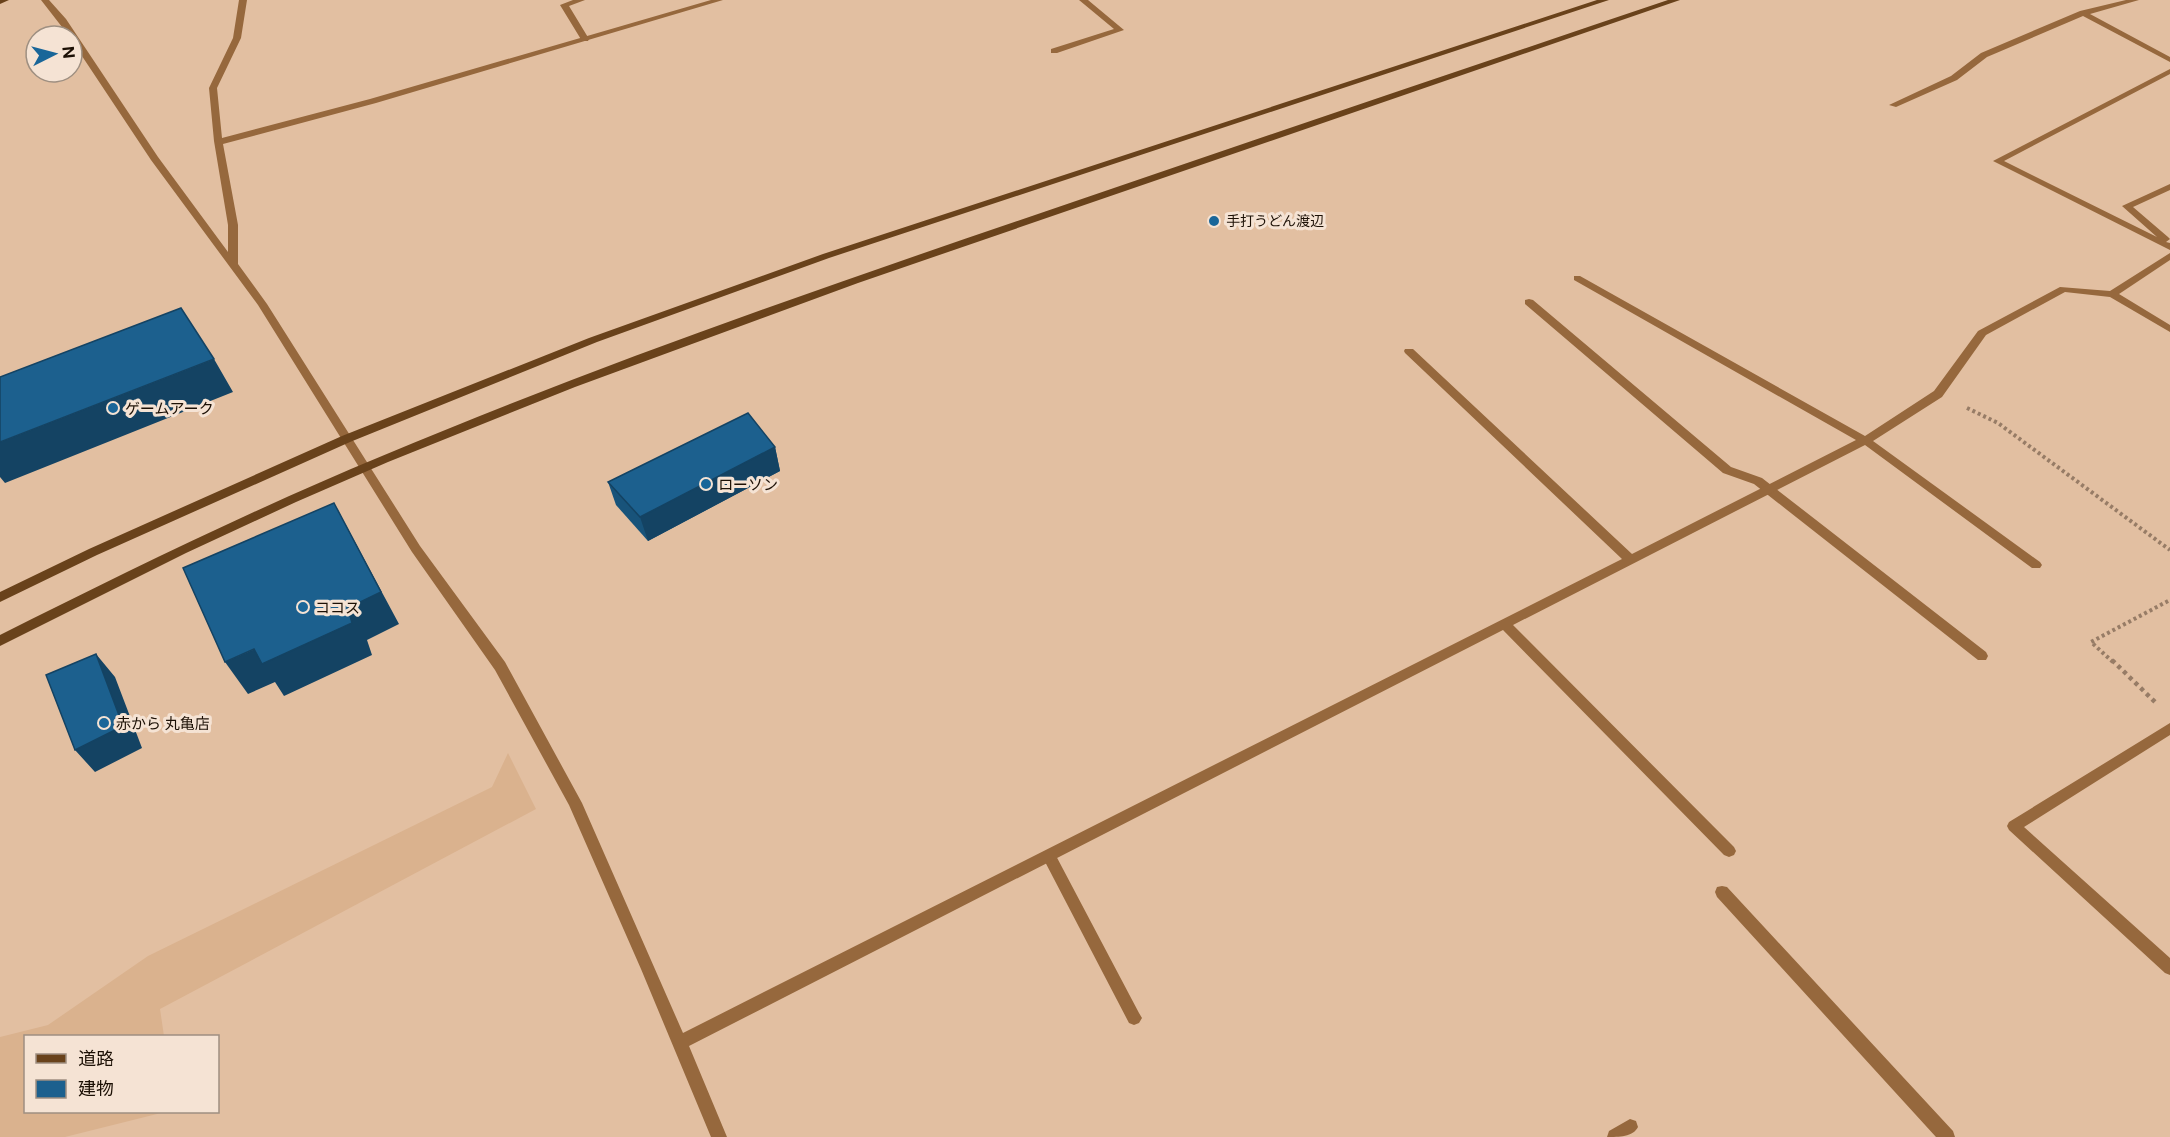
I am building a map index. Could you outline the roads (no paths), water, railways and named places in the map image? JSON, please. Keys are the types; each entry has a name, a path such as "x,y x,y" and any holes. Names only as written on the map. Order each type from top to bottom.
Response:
{"street":[{"path":"0,2 5,0"},
{"path":"45,0 63,21 154,158 262,304 416,549 500,666 575,803 719,1137"},
{"path":"233,264 233,225 219,142 213,88 237,38 243,0"},
{"path":"581,0 564,5 585,39"},
{"path":"219,142 373,101 719,0"},
{"path":"1054,51 1120,30 1083,0"},
{"path":"0,597 93,552 346,439 592,340 826,256 1605,0"},
{"path":"0,641 104,588 293,498 613,368 849,282 1676,0"},
{"path":"1893,105 1954,78 1984,55 2083,13 2135,0"},
{"path":"2083,13 2170,60"},
{"path":"2170,71 1997,161 2170,246"},
{"path":"2170,188 2127,206 2170,246"},
{"path":"2112,294 2170,256"},
{"path":"1576,278 1866,441 2036,565"},
{"path":"680,1043 1866,441 1938,394 1982,333 2063,289 2112,294 2170,329"},
{"path":"1529,302 1727,470 1758,481 1982,656"},
{"path":"1409,351 1631,560"},
{"path":"1504,624 1729,851"},
{"path":"2170,728 2014,826 2170,968"},
{"path":"1049,856 1134,1018"},
{"path":"1722,892 1947,1137"},
{"path":"1615,1137 1630,1127"}],"place":[{"name":"手打うどん渡辺","path":"1214,221"},
{"name":"ゲームアーク","path":"113,408"},
{"name":"ローソン","path":"706,484"},
{"name":"ココス","path":"303,607"},
{"name":"赤から 丸亀店","path":"104,723"}]}
